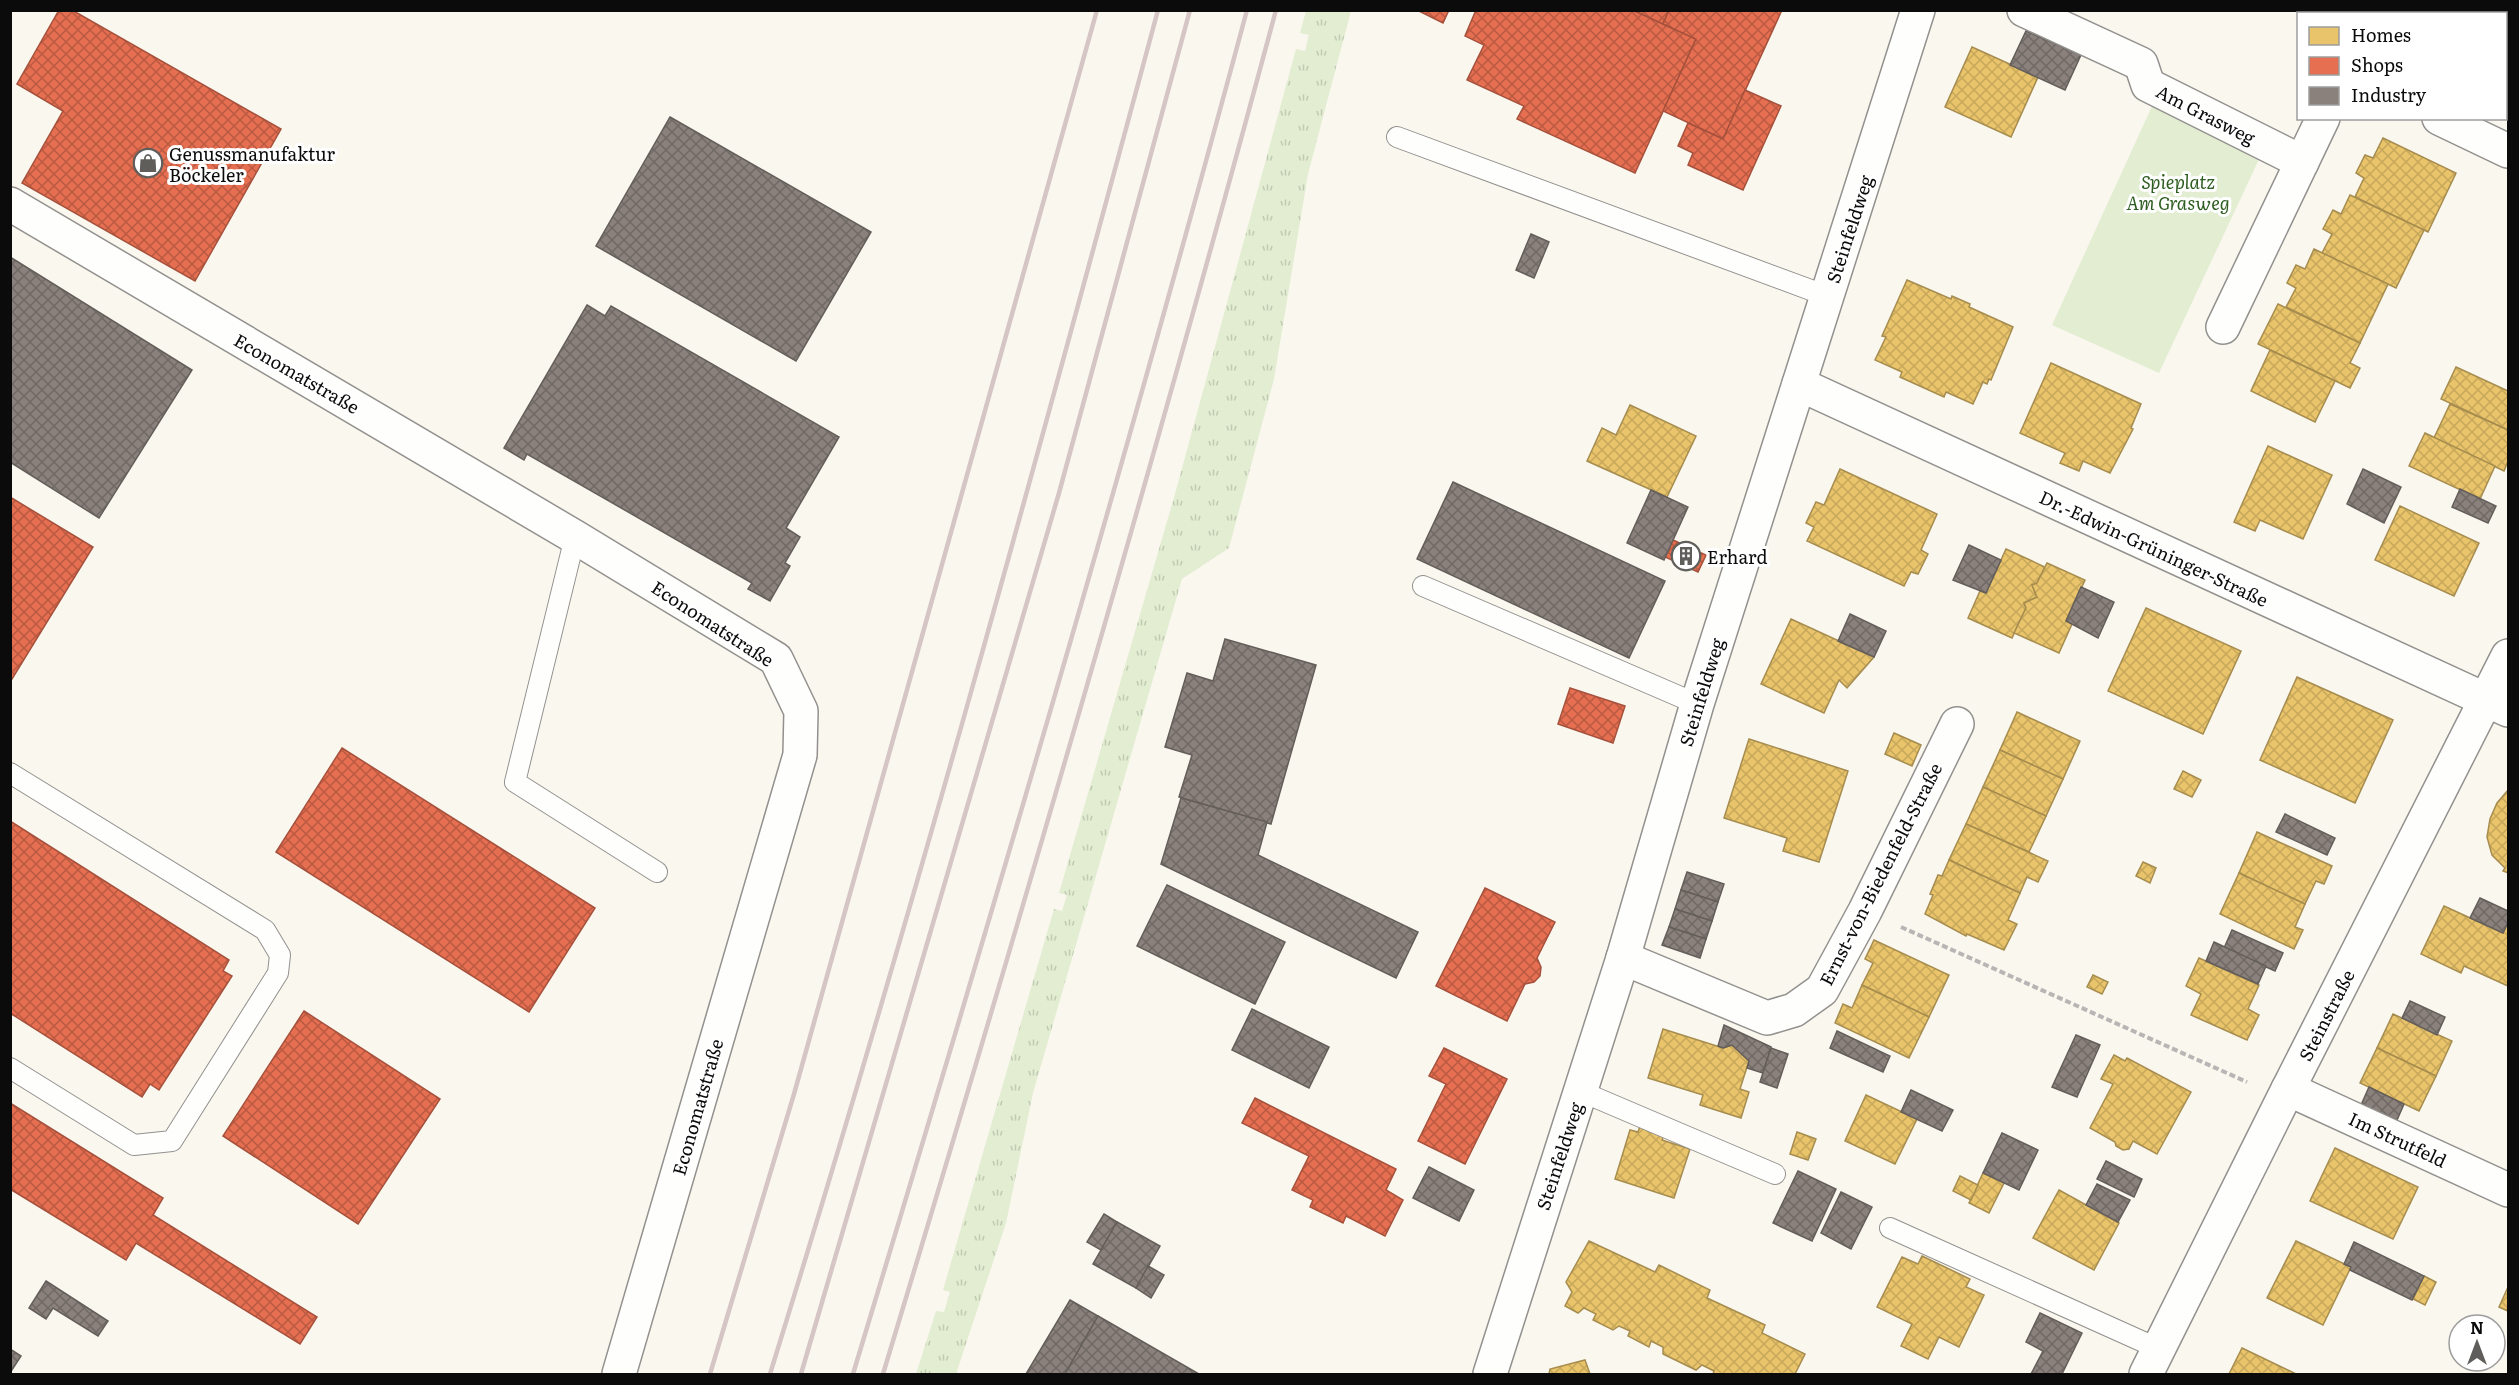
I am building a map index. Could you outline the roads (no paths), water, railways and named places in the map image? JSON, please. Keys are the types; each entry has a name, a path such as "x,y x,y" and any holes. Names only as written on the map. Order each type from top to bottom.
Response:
{"street":[{"name":"Steinfeldweg","path":"1490,1374 1623,958 1697,704 1918,10"},
{"name":"Am Grasweg","path":"2024,10 2141,64 2148,85 2302,162"},
{"path":"2223,327 2322,120"},
{"path":"2443,120 2508,151"},
{"name":"Economatstraße","path":"10,204 575,537 776,659 801,711 800,754 619,1374"},
{"name":"Dr.-Edwin-Grüninger-Straße","path":"1799,384 2498,705"},
{"name":"Steinstraße","path":"2153,1362 2285,1095 2498,705 2508,656"},
{"name":"Ernst-von-Biedenfeld-Straße","path":"1623,958 1767,1018 1794,1010 1822,990 1866,911 1957,724"},
{"name":"Im Strutfeld","path":"2285,1095 2508,1190"}],"lane":[{"path":"1397,137 1827,296"},
{"path":"575,537 515,782 657,872"},
{"path":"1423,586 1697,704"},
{"path":"10,773 265,930 280,956 278,973 172,1141 134,1145 10,1068"},
{"path":"1580,1091 1775,1174"},
{"path":"1890,1228 2153,1362"}],"railway":[{"path":"710,1374 794,1094 1097,10"},
{"path":"770,1374 922,865 1158,10"},
{"path":"801,1374 1059,493 1190,10"},
{"path":"853,1374 1055,694 1153,353 1247,10"},
{"path":"883,1374 1085,694 1276,10"}],"place":[{"name":"Genussmanufaktur Böckeler","path":"148,163"},
{"name":"Erhard","path":"1686,556"}],"park label":[{"name":"Spieplatz Am Grasweg","path":"2178,192"}]}
